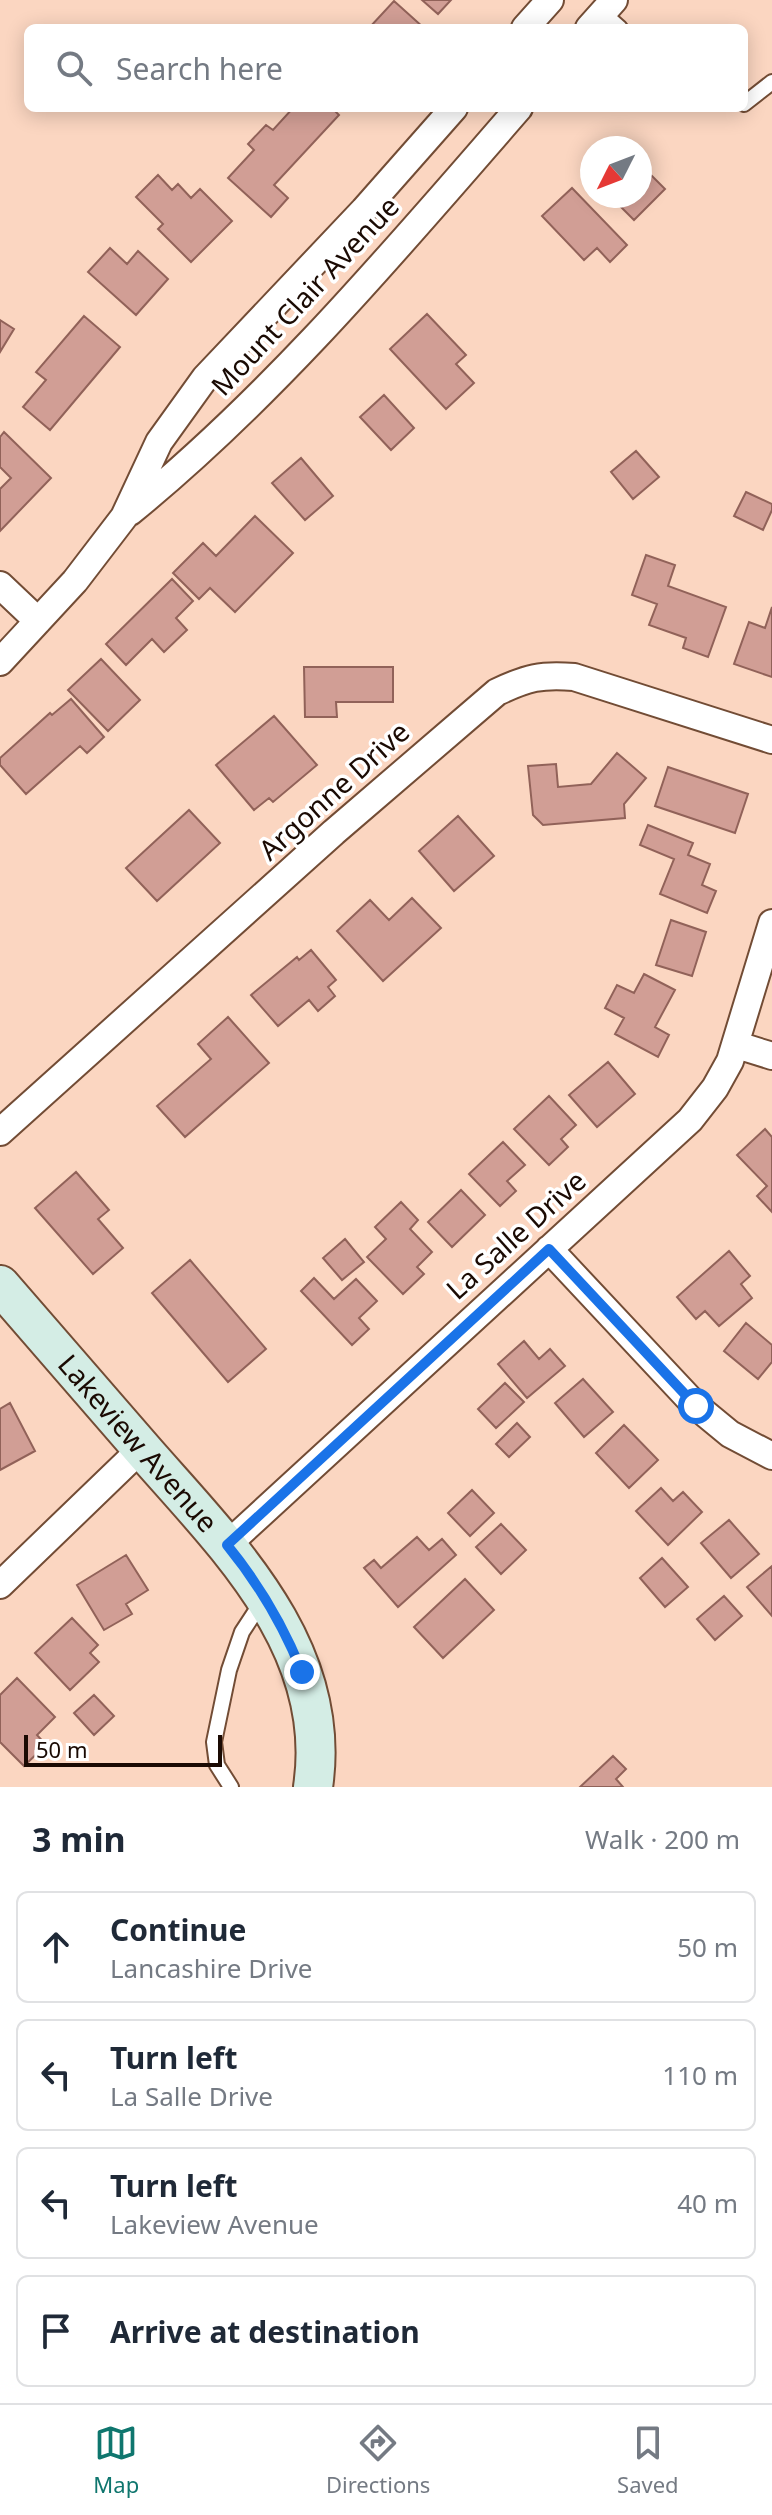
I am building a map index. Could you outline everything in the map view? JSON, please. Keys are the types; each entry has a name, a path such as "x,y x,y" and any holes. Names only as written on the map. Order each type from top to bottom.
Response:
{"street":[{"path":"529,24 550,0"},
{"name":"Mount Clair Avenue","path":"0,662 75,581 124,517 159,442 205,378 364,210 450,112"},
{"name":"Mount Clair Avenue","path":"124,517 185,467 299,352 431,210 516,112"},
{"path":"0,585 38,621"},
{"name":"Argonne Drive","path":"0,1132 334,832 497,692 527,678 547,675 574,677 772,740"},
{"name":"La Salle Drive","path":"227,1545 690,1120 715,1088 737,1045 772,923"},
{"path":"737,1045 772,1056"},
{"path":"549,1249 696,1406 730,1434 772,1456"},
{"name":"Lakeview Avenue","path":"0,1285 227,1545 266,1597 287,1637 308,1693 314,1726 316,1770 313,1787"},
{"path":"0,1585 142,1448"}],"lane":[{"path":"748,101 772,82"},
{"path":"231,1787 217,1765 214,1742 229,1670 242,1632 266,1597"}],"building":[{"path":"422,0 451,0 438,14"},
{"path":"394,1 420,24 373,24"},
{"path":"289,112 336,112 339,115 274,185 288,198 271,217 228,178 254,150 248,144 266,125 273,130"},
{"path":"158,175 172,190 178,184 191,198 200,189 232,221 191,262 158,229 163,224 136,197"},
{"path":"652,176 665,189 652,202"},
{"path":"572,188 580,196 580,208 591,208 627,245 610,262 597,248 584,260 542,216"},
{"path":"622,208 646,208 634,220"},
{"path":"110,248 127,264 138,251 168,279 136,315 88,272"},
{"path":"427,314 466,355 456,364 474,383 446,409 390,349"},
{"path":"84,316 120,347 50,430 23,407 46,380 36,372"},
{"path":"0,320 14,329 0,352"},
{"path":"384,395 414,428 391,450 360,417"},
{"path":"4,432 51,478 0,531 0,489 11,478 0,467 0,437"},
{"path":"636,451 659,477 633,499 611,472"},
{"path":"301,458 333,496 305,520 272,483"},
{"path":"746,492 772,504 763,530 734,516"},
{"path":"255,516 293,553 235,612 210,588 199,599 173,573 203,543 216,556"},
{"path":"646,555 675,565 668,586 726,607 708,657 683,648 686,638 649,625 657,604 632,595"},
{"path":"172,579 193,601 176,618 187,630 164,652 152,639 126,665 106,644"},
{"path":"772,607 772,677 734,664 749,622 765,628"},
{"path":"101,659 140,700 108,731 68,690"},
{"path":"304,667 393,667 393,702 336,702 337,717 305,717"},
{"path":"71,699 104,737 87,753 80,746 26,794 0,765 0,758 50,713 52,715"},
{"path":"274,716 317,765 273,802 269,798 254,810 216,765"},
{"path":"617,753 646,778 624,804 625,818 543,825 533,815 528,766 556,764 558,787 591,784"},
{"path":"668,767 748,794 735,833 655,806"},
{"path":"189,810 220,843 157,901 126,868"},
{"path":"458,816 494,856 454,891 419,851"},
{"path":"648,825 693,843 688,855 710,864 702,885 716,891 707,913 660,894 674,859 640,845"},
{"path":"412,898 441,928 383,981 337,931 370,900 389,920"},
{"path":"671,920 706,932 692,976 656,965"},
{"path":"311,950 336,980 328,987 335,996 318,1011 309,1000 278,1026 251,995 297,957 299,960"},
{"path":"644,974 675,990 655,1027 669,1035 658,1057 615,1034 624,1018 605,1008 617,985 634,993"},
{"path":"228,1017 269,1063 185,1137 157,1106 211,1059 198,1044"},
{"path":"608,1062 635,1094 597,1127 569,1095"},
{"path":"549,1096 576,1125 561,1139 568,1147 549,1165 514,1129"},
{"path":"765,1129 772,1137 772,1212 757,1196 767,1186 737,1155"},
{"path":"503,1142 525,1165 507,1181 516,1191 500,1206 469,1174"},
{"path":"76,1172 109,1210 98,1219 123,1248 93,1274 35,1208"},
{"path":"461,1190 485,1215 452,1247 428,1222"},
{"path":"401,1202 418,1220 410,1229 432,1252 417,1267 424,1274 403,1294 367,1257 386,1239 375,1227"},
{"path":"345,1239 364,1262 342,1280 323,1258"},
{"path":"729,1251 750,1276 741,1284 752,1298 719,1326 705,1311 696,1319 677,1297"},
{"path":"190,1260 266,1349 228,1382 152,1293"},
{"path":"314,1278 334,1299 356,1279 377,1301 359,1318 369,1329 352,1345 301,1291"},
{"path":"746,1323 772,1345 772,1362 758,1379 724,1351"},
{"path":"524,1341 539,1359 550,1349 565,1366 527,1398 498,1364"},
{"path":"583,1379 613,1412 584,1437 555,1403"},
{"path":"505,1383 524,1402 496,1428 478,1409"},
{"path":"10,1403 35,1451 0,1470 0,1409"},
{"path":"517,1423 530,1437 509,1457 496,1444"},
{"path":"624,1425 658,1460 629,1488 596,1453"},
{"path":"661,1488 673,1501 683,1492 702,1512 668,1545 636,1511"},
{"path":"472,1490 494,1513 470,1536 448,1513"},
{"path":"729,1520 759,1554 731,1578 701,1543"},
{"path":"501,1524 526,1550 501,1574 476,1547"},
{"path":"417,1537 429,1550 442,1539 456,1555 398,1607 364,1568 374,1560 381,1568"},
{"path":"126,1555 148,1590 126,1604 132,1614 104,1630 77,1585"},
{"path":"662,1558 688,1587 665,1607 640,1578"},
{"path":"772,1566 772,1616 747,1587"},
{"path":"465,1579 494,1610 443,1658 414,1627"},
{"path":"724,1596 742,1616 715,1640 697,1619"},
{"path":"72,1618 98,1645 90,1653 99,1662 70,1690 35,1653"},
{"path":"17,1678 55,1717 37,1735 46,1745 24,1766 0,1742 0,1695"},
{"path":"94,1695 114,1716 94,1735 74,1713"},
{"path":"613,1756 626,1769 616,1779 623,1787 580,1787"}],"route":[{"path":"302,1672 275,1612 253,1577 227,1545 549,1249 696,1406"}]}
